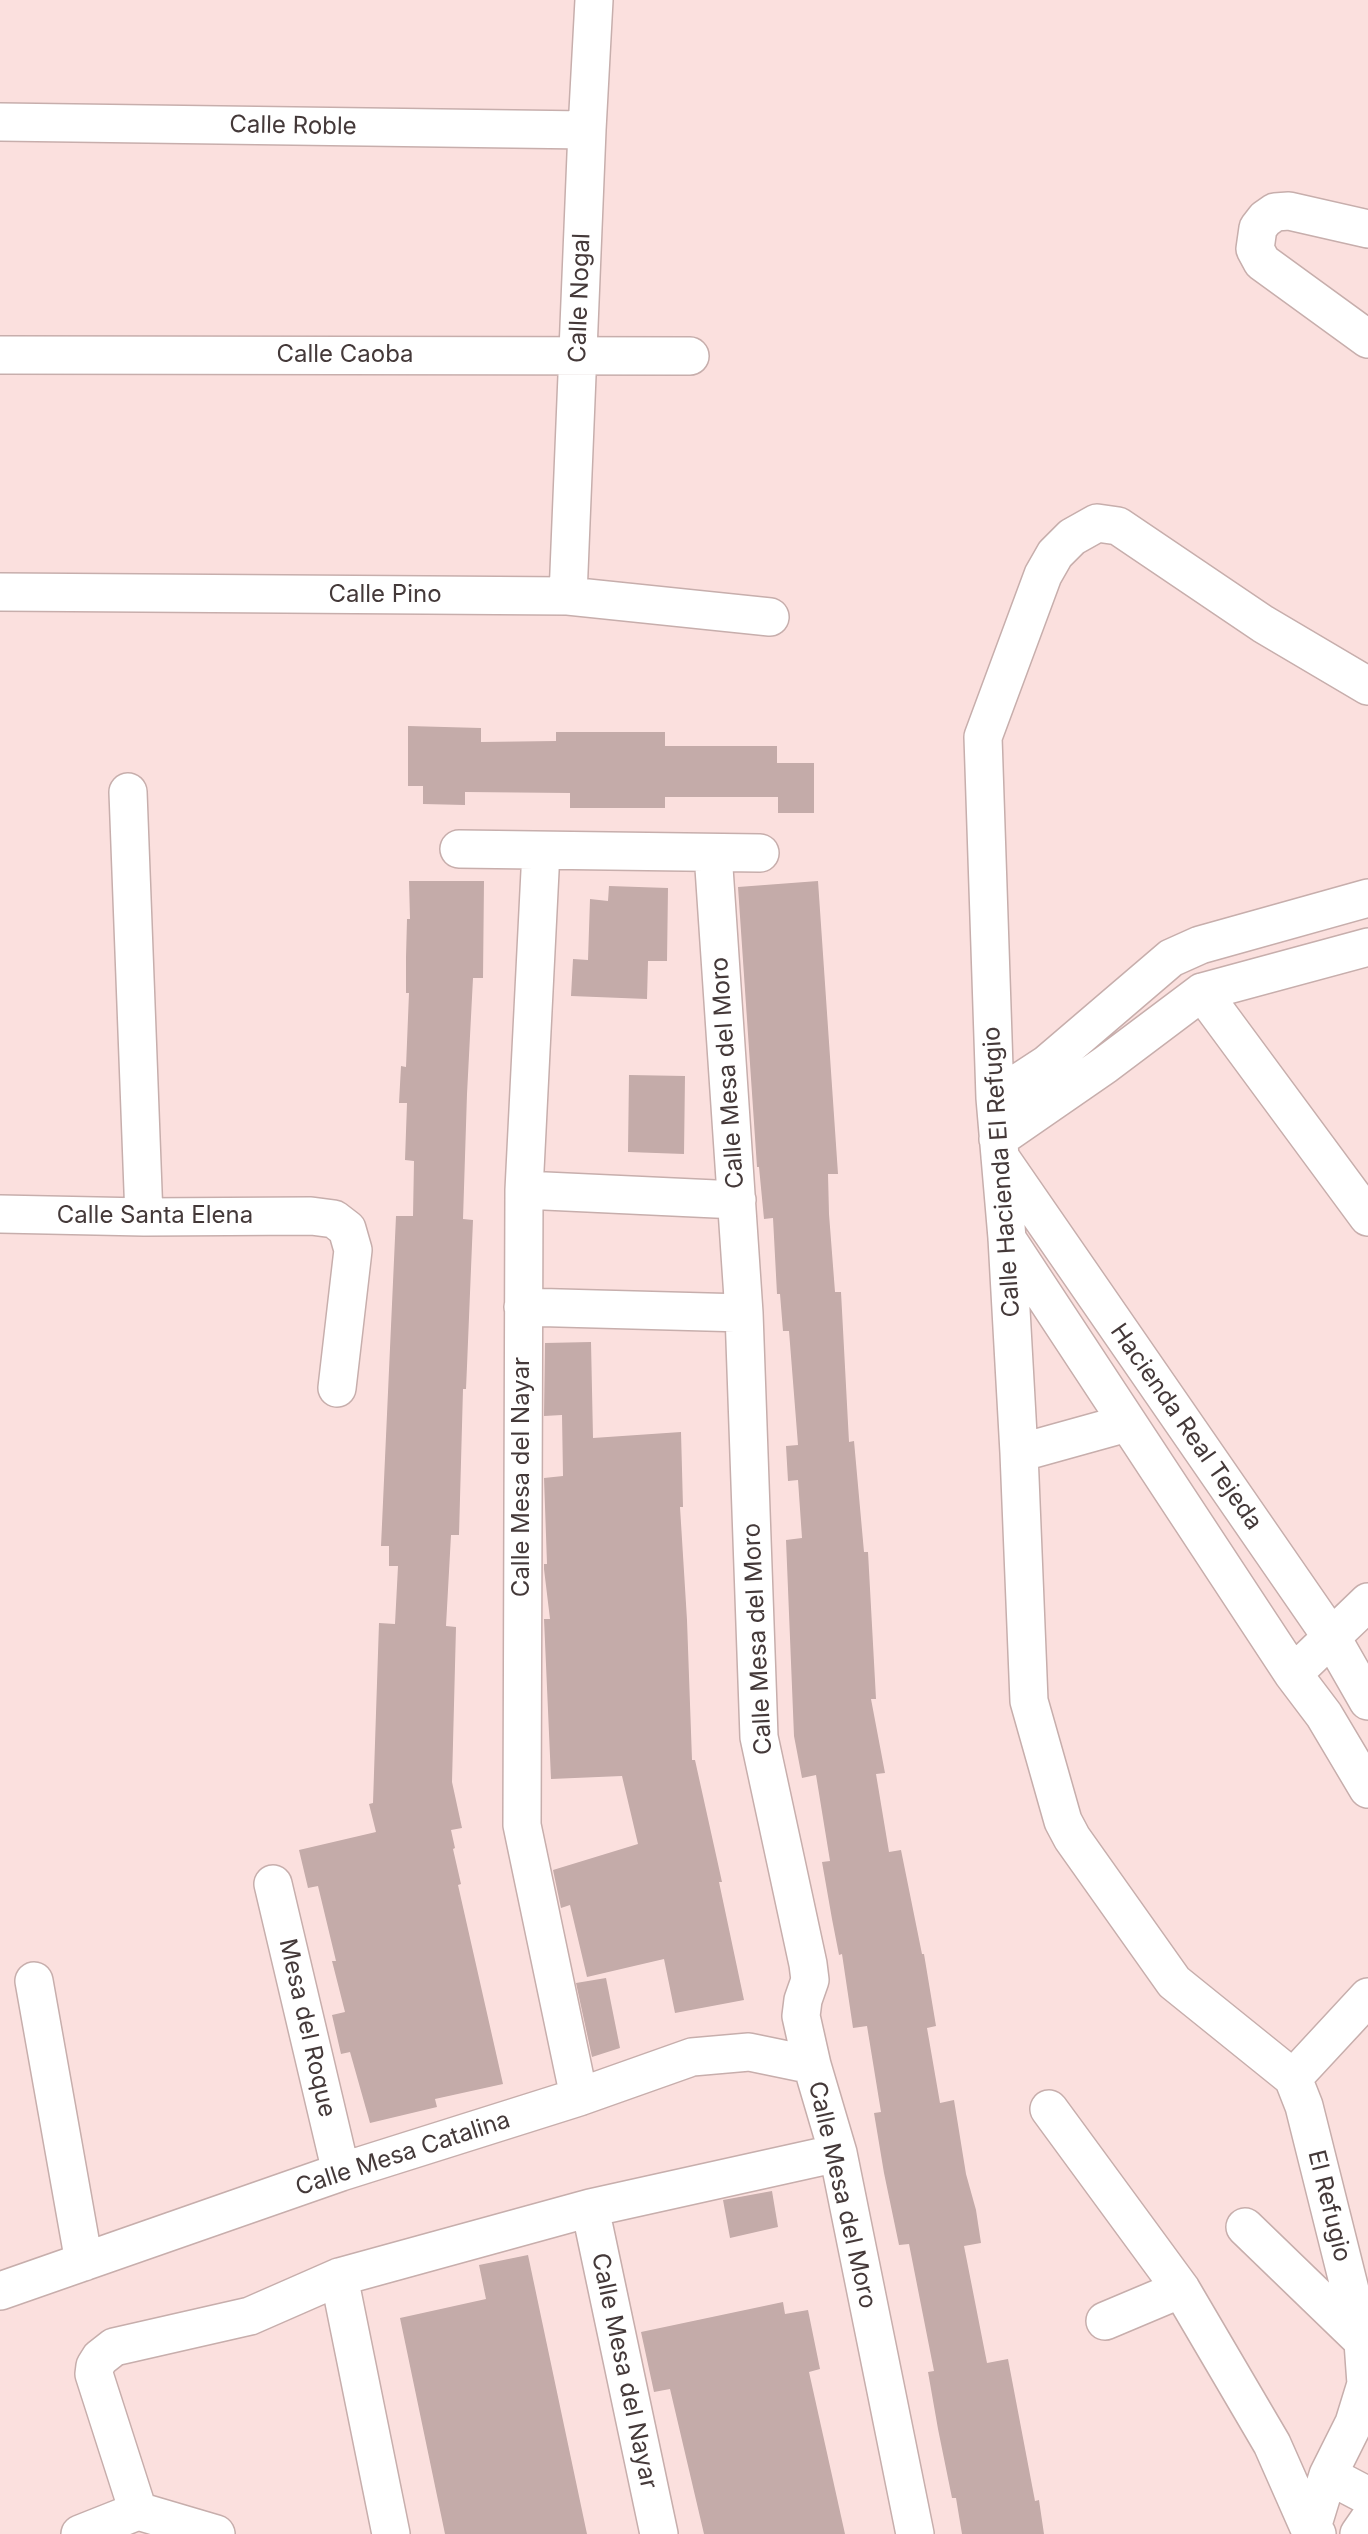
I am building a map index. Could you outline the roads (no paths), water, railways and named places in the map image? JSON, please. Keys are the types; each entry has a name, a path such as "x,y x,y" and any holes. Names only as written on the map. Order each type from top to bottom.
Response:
{"street":[{"name":"Calle Nogal","path":"568,596 594,0"},
{"name":"Calle Roble","path":"0,122 587,130"},
{"path":"1368,229 1289,211 1275,212 1265,219 1258,229 1255,249 1262,262 1368,339"},
{"name":"Calle Caoba","path":"0,355 690,356"},
{"name":"Calle Hacienda El Refugio","path":"1293,2078 1174,1982 1072,1838 1063,1821 1028,1701 1019,1453 1007,1238 995,1098 983,737 1043,575 1055,554 1072,537 1097,523 1118,526 1263,624 1368,686"},
{"name":"Calle Pino","path":"0,592 568,596 769,617"},
{"path":"128,792 144,1217"},
{"path":"459,849 760,853"},
{"name":"Calle Mesa del Nayar","path":"541,851 524,1190 522,1825 579,2097"},
{"name":"Calle Mesa del Moro","path":"713,853 744,1313 760,1737 808,1964 810,1980 801,2016 811,2065 838,2153 915,2534"},
{"path":"995,1098 1046,1063 1171,958 1200,945 1368,898"},
{"path":"999,1148 1202,992 1368,947"},
{"path":"1202,992 1368,1217"},
{"name":"Hacienda Real Tejeda","path":"999,1148 1364,1683"},
{"path":"524,1190 737,1200"},
{"name":"Calle Santa Elena","path":"0,1214 311,1216 334,1219 346,1229 353,1250 337,1388"},
{"name":"Hacienda Real Tejeda","path":"1007,1238 1293,1674 1324,1714 1368,1789"},
{"path":"523,1307 744,1313"},
{"name":"Hacienda Real Tejeda","path":"1019,1453 1127,1423"},
{"path":"1293,1674 1368,1602"},
{"path":"1324,1714 1364,1683"},
{"name":"Mesa del Roque","path":"273,1884 341,2172"},
{"path":"34,1981 85,2262"},
{"path":"1293,2078 1368,1997"},
{"name":"Calle Mesa Catalina","path":"0,2291 341,2172 579,2097 692,2057 749,2052 811,2065"},
{"name":"El Refugio","path":"1293,2078 1304,2106 1365,2342 1366,2384 1354,2423 1328,2475 1312,2533"},
{"path":"1049,2109 1181,2289 1272,2444 1312,2533"},
{"path":"138,2511 94,2374 100,2358 114,2347 250,2316 339,2277 590,2208 838,2153"},
{"name":"Calle Mesa del Nayar","path":"590,2208 659,2534"},
{"path":"1245,2227 1365,2342"},
{"path":"339,2277 391,2534"},
{"path":"1105,2321 1181,2289"},
{"path":"1328,2475 1368,2496"},
{"path":"80,2534 138,2511 215,2534"},
{"path":"1359,2534 1368,2521"}]}
